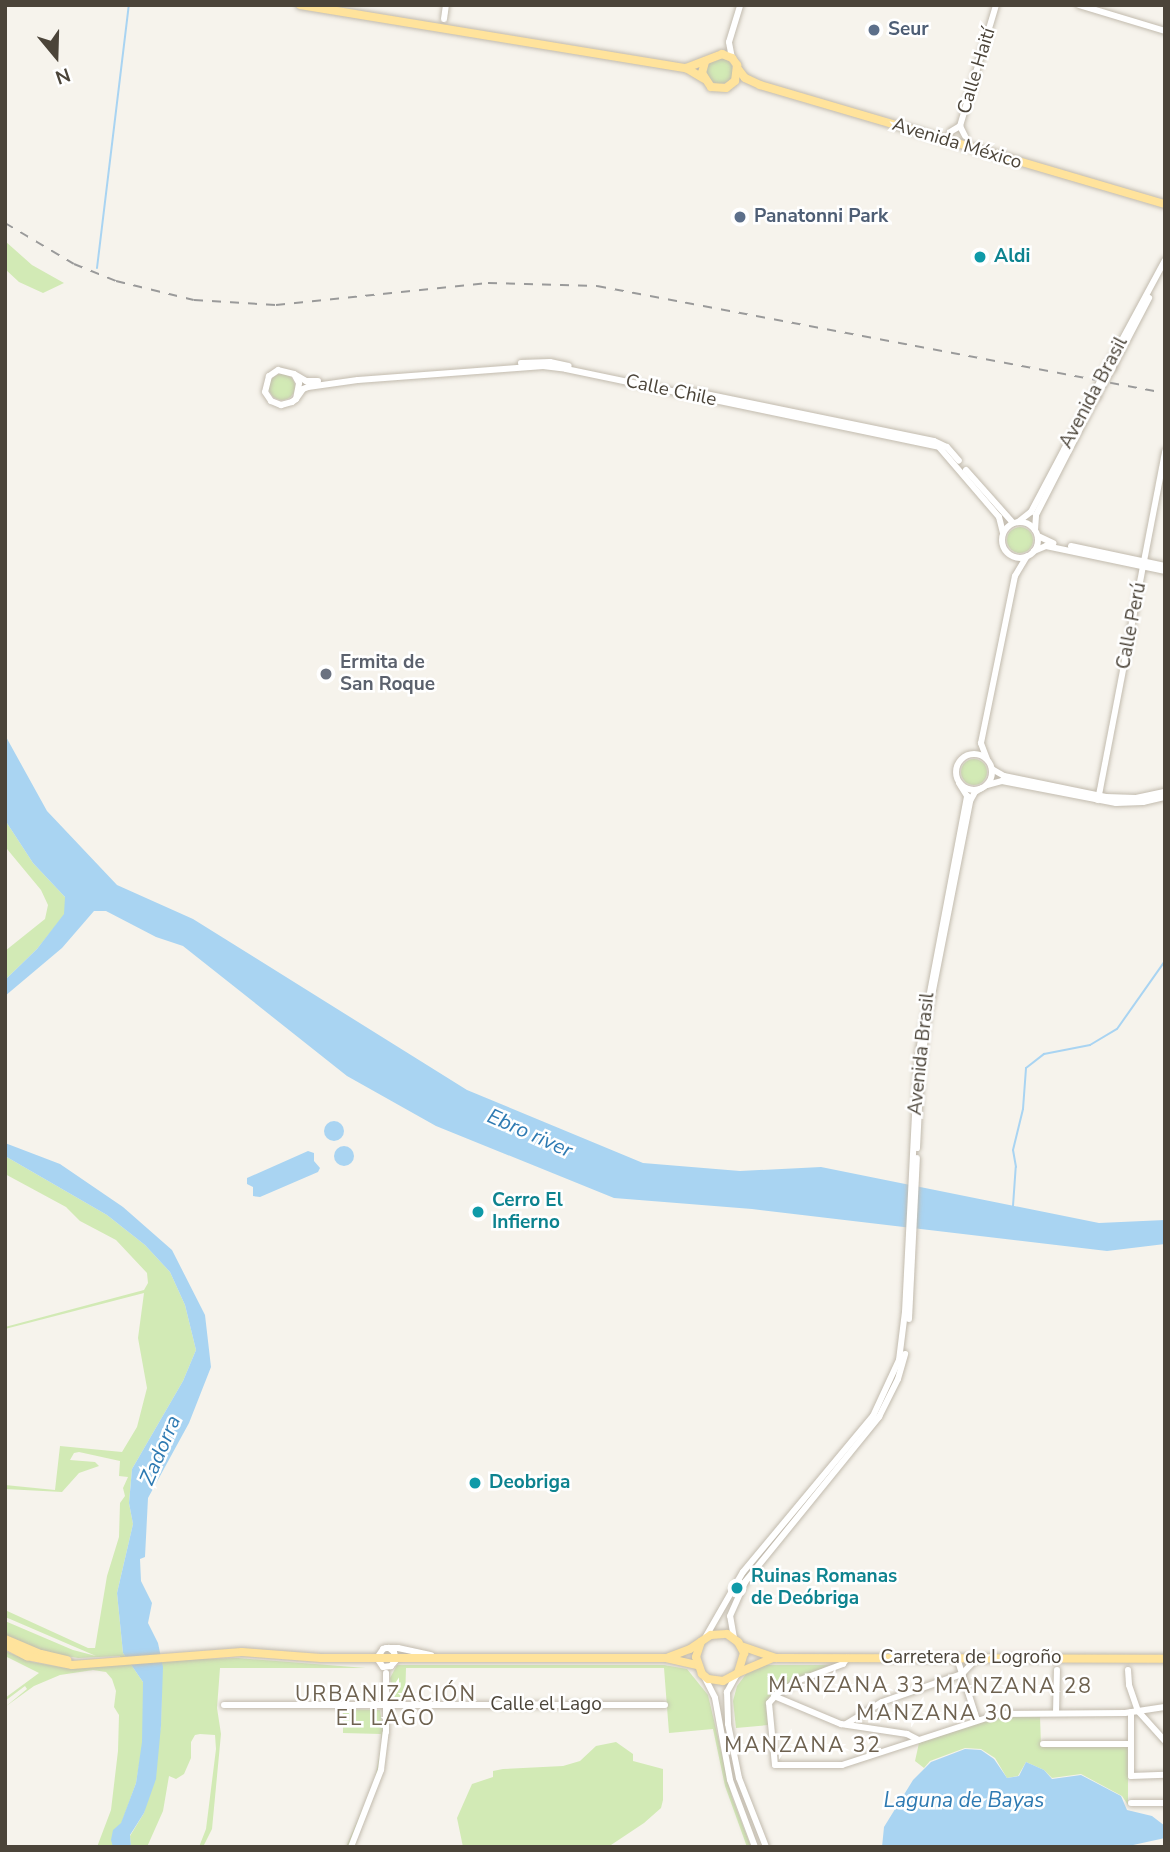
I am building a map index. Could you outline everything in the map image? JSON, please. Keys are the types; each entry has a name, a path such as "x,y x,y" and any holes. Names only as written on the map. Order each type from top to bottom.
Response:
{"main road":[{"path":"300,5 686,68 718,89 732,85 738,69 732,58 718,54 705,62 686,68"},
{"path":"704,79 705,62"},
{"name":"Avenida México","path":"738,69 755,84"},
{"name":"Avenida México","path":"732,85 755,84 1163,206"},
{"path":"8,1648 54,1663 94,1663 184,1654 242,1652 378,1659 666,1658 699,1669 708,1679 723,1681 738,1674 744,1660 741,1646 734,1638 719,1633 666,1658"},
{"path":"5,1639 41,1654 94,1663"},
{"path":"699,1669 697,1650 703,1641"},
{"name":"Carretera de Logroño","path":"741,1646 776,1658"},
{"name":"Carretera de Logroño","path":"738,1674 756,1663 776,1658 1165,1658"}],"street":[{"path":"444,19 446,5"},
{"path":"718,54 729,42 740,5"},
{"name":"Calle Haití","path":"965,136 960,126 996,5"},
{"path":"1079,5 1165,31"},
{"path":"729,42 732,58"},
{"path":"950,132 960,126"},
{"name":"Avenida Brasil","path":"1036,533 1036,514 1165,260"},
{"name":"Avenida Brasil","path":"1110,367 1165,268"},
{"name":"Calle Chile","path":"294,374 309,382 400,371 550,362 757,404 941,443 1015,523"},
{"name":"Calle Chile","path":"296,399 303,389 312,386 393,376 543,366 566,369 939,447 999,517 1003,533"},
{"path":"284,370 294,374 299,383 296,399 286,404 276,404 267,397 265,386 273,372 284,370"},
{"name":"Avenida Brasil","path":"1015,523 1031,512 1095,396"},
{"name":"Calle Perú","path":"1099,798 1165,451"},
{"path":"1154,502 1165,505"},
{"path":"1015,576 1009,554 1003,545 1003,533 1015,523 1028,523 1046,541 1165,568"},
{"path":"1034,551 1036,533"},
{"path":"1099,798 1003,776 992,769 981,743 1015,576 1027,556 1046,546 1144,563"},
{"path":"1009,554 1027,556"},
{"path":"962,832 967,796 959,783 957,765 981,743"},
{"path":"970,754 987,760"},
{"path":"962,832 972,798 985,786 992,769"},
{"path":"959,783 972,790 1003,781 1130,803 1165,794"},
{"name":"Avenida Brasil","path":"784,1527 873,1416 888,1389 902,1345 909,1279 918,1056 962,832"},
{"path":"703,1641 722,1614 743,1572 784,1527"},
{"path":"734,1638 730,1616 745,1582 784,1527"},
{"path":"386,1673 396,1658 387,1648"},
{"path":"387,1648 443,1658"},
{"path":"378,1659 387,1648"},
{"path":"847,1658 843,1664 800,1680 774,1696 769,1708 776,1766 842,1765 977,1720 1011,1713 1135,1711 1165,1707"},
{"path":"957,1658 977,1720"},
{"path":"856,1724 882,1702 962,1674 973,1658"},
{"path":"378,1659 391,1666"},
{"path":"351,1847 377,1785 386,1734 386,1673 378,1659"},
{"path":"699,1669 715,1698 730,1780 755,1847"},
{"path":"1056,1713 1057,1670"},
{"path":"1128,1670 1135,1711 1130,1776 1165,1776"},
{"path":"738,1674 727,1692 728,1724 739,1778 765,1847"},
{"path":"774,1696 844,1724 907,1734 919,1740"},
{"name":"Calle el Lago","path":"224,1705 665,1705"},
{"path":"1135,1711 1165,1741"},
{"path":"1043,1744 1131,1744"},
{"path":"1131,1803 1165,1803"}],"green space":[{"path":"720,58 729,62 733,71 729,80 720,84 711,80 707,71 711,62"},
{"path":"5,241 32,265 64,283 43,293 19,282 5,269"},
{"path":"282,374 291,378 295,387 291,396 282,400 273,396 269,387 273,378"},
{"path":"1020,527 1029,531 1033,540 1029,549 1020,553 1011,549 1007,540 1011,531"},
{"path":"974,759 983,763 987,772 983,781 974,785 965,781 961,772 965,763"},
{"path":"5,820 33,863 65,897 65,914 37,949 5,980 5,951 45,919 48,905 41,890 7,849"},
{"path":"5,1156 107,1215 145,1245 170,1272 185,1305 196,1350 183,1381 132,1469 129,1503 133,1524 117,1593 123,1653 143,1682 143,1742 136,1783 113,1847 97,1847 111,1810 118,1751 119,1715 114,1707 116,1691 112,1679 106,1672 93,1670 60,1675 34,1686 5,1707 27,1689 25,1686 5,1701 5,1698 39,1673 5,1656 5,1651 32,1662 66,1668 122,1665 120,1656 78,1658 43,1652 5,1636 5,1621 73,1650 96,1656 5,1617 5,1610 88,1648 95,1648 107,1576 119,1537 120,1503 125,1496 123,1488 128,1477 119,1476 120,1461 79,1452 74,1453 70,1460 95,1462 99,1466 79,1473 62,1492 5,1489 5,1485 55,1490 60,1446 122,1452 137,1427 147,1388 138,1338 144,1293 5,1327 144,1290 148,1283 147,1273 116,1240 80,1221 66,1207 5,1174"},
{"path":"238,1658 366,1668 220,1668 217,1708 221,1734 212,1829 203,1847 199,1847 206,1829 216,1749 215,1735 200,1734 195,1735 191,1742 191,1758 184,1774 176,1779 169,1776 163,1811 147,1847 131,1847 130,1836 144,1813 161,1726 162,1660"},
{"path":"397,1665 664,1665 687,1669 708,1695 732,1797 751,1847 747,1847 725,1786 713,1729 669,1733 664,1668 406,1668 405,1701 393,1701 390,1678"},
{"path":"766,1665 829,1665 769,1697 766,1706 768,1725 736,1728 733,1701 737,1686 746,1674"},
{"path":"343,1709 380,1710 384,1734 379,1773 351,1847 346,1847 374,1783 382,1742 381,1734 343,1733"},
{"path":"1040,1716 1041,1746 1128,1745 1128,1805 1122,1796 1081,1774 1052,1778 1044,1770 1026,1762 1018,1776 1007,1778 995,1758 981,1749 965,1748 930,1761 924,1768 915,1761 919,1743 989,1719"},
{"path":"616,1742 633,1754 633,1761 663,1769 661,1808 644,1823 608,1847 463,1847 457,1818 472,1784 493,1777 493,1771 503,1769 563,1766 580,1761 596,1746"}],"water":[{"name":"Ebro river","path":"5,735 47,811 117,885 193,919 467,1090 643,1163 740,1171 821,1167 1099,1223 1165,1220 1165,1244 1107,1251 752,1209 614,1198 436,1126 347,1076 183,946 156,937 106,911 94,911 62,948 5,996 5,980 37,949 64,914 65,897 33,863 5,820"},
{"path":"330,1121 338,1121 344,1131 338,1141 330,1141 324,1135 324,1127"},
{"name":"Zadorra","path":"5,1143 60,1164 123,1207 172,1250 205,1315 211,1367 189,1423 148,1498 145,1557 140,1559 141,1581 152,1603 148,1623 158,1643 163,1667 161,1726 156,1779 144,1813 130,1835 131,1847 113,1847 111,1840 113,1830 121,1823 136,1783 142,1742 143,1682 123,1653 117,1593 133,1524 129,1503 132,1469 183,1381 196,1350 185,1305 170,1272 145,1245 107,1215 5,1156"},
{"path":"340,1146 348,1146 354,1156 348,1166 340,1166 334,1160 334,1152"},
{"path":"308,1151 314,1153 314,1161 320,1168 318,1172 260,1197 253,1196 253,1187 247,1184 247,1178"},
{"name":"Laguna de Bayas","path":"965,1749 981,1750 994,1759 1007,1778 1019,1776 1026,1762 1044,1770 1052,1779 1081,1775 1121,1796 1127,1810 1152,1816 1165,1826 1165,1838 1124,1847 882,1847 884,1827 913,1780 931,1762"}],"waterway":[{"path":"97,268 129,5"},
{"path":"1013,1206 1016,1167 1013,1150 1023,1109 1026,1068 1044,1054 1090,1045 1117,1029 1165,961"}],"railway":[{"path":"5,223 74,264 116,281 194,300 276,305 488,283 597,286 1165,393"}],"place":[{"name":"Seur","path":"874,30"},
{"name":"Panatonni Park","path":"740,217"},
{"name":"Aldi","path":"980,257"},
{"name":"Ermita de San Roque","path":"326,674"},
{"name":"Cerro El Infierno","path":"478,1212"},
{"name":"Deobriga","path":"475,1483"},
{"name":"Ruinas Romanas de Deóbriga","path":"737,1588"}],"district":[{"name":"MANZANA 33","path":"847,1685"},
{"name":"MANZANA 28","path":"1014,1686"},
{"name":"URBANIZACIÓN EL LAGO","path":"386,1706"},
{"name":"MANZANA 30","path":"935,1713"},
{"name":"MANZANA 32","path":"803,1745"}]}
